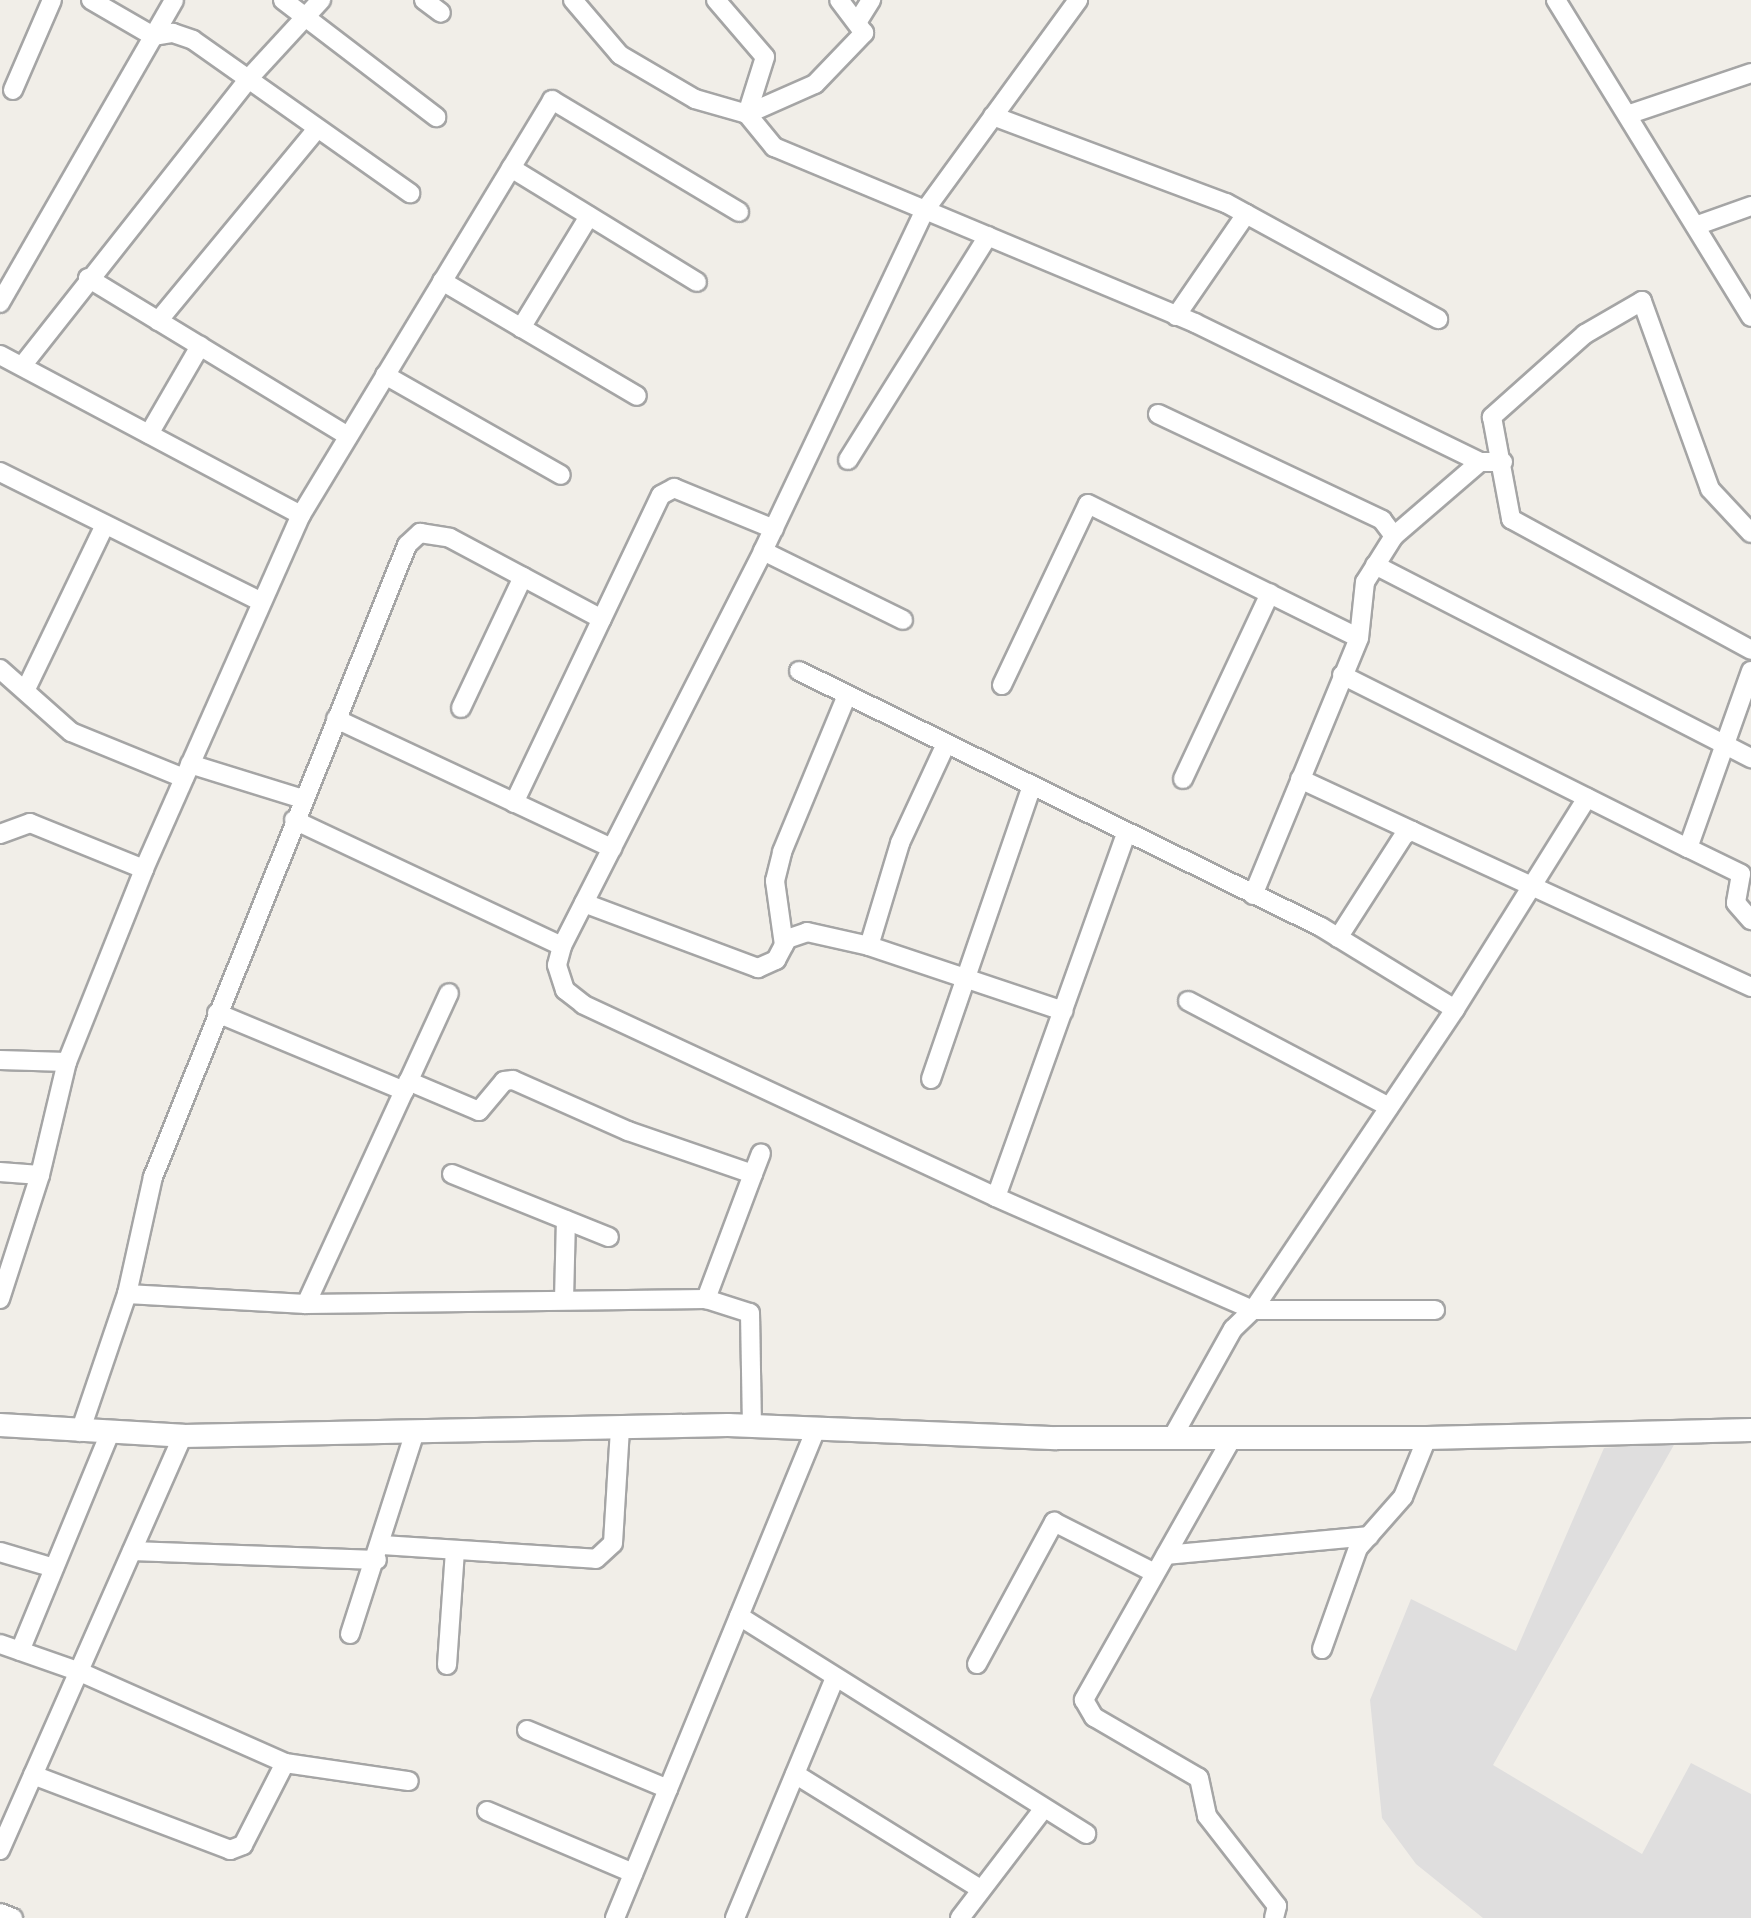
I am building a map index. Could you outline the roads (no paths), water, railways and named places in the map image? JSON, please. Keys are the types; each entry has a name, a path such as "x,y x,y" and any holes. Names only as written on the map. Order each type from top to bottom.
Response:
{"street":[{"path":"13,90 52,0"},
{"path":"91,0 153,36 173,33 193,40 250,77 317,129 410,193"},
{"path":"0,303 174,0"},
{"path":"283,0 436,117"},
{"path":"22,366 88,278 250,77 321,0"},
{"path":"424,0 441,13"},
{"path":"573,0 620,55 695,99 747,114 774,147 1176,316 1480,462 1503,462"},
{"path":"716,0 765,57 747,114"},
{"path":"747,114 815,84 864,33 858,21 839,0"},
{"path":"858,21 871,0"},
{"path":"1078,0 925,210 774,529 562,946 559,978 583,1004 996,1197 1253,1310 1435,1310"},
{"path":"1556,0 1630,114 1751,317"},
{"path":"1630,114 1751,73"},
{"path":"0,1299 3,1275 40,1175 67,1062 144,869 301,515 552,100 739,212"},
{"path":"993,116 1157,174 1246,214 1438,319"},
{"path":"158,321 317,129"},
{"path":"511,168 697,282"},
{"path":"1698,225 1751,206"},
{"path":"1176,316 1246,214"},
{"path":"521,328 589,216"},
{"path":"848,460 988,236"},
{"path":"88,278 348,436"},
{"path":"442,281 637,396"},
{"path":"1751,533 1710,489 1642,301 1585,334 1492,417 1503,462 1511,519 1751,650"},
{"path":"149,434 200,346"},
{"path":"0,355 301,515"},
{"path":"385,375 561,475"},
{"path":"1158,414 1382,520 1394,536"},
{"path":"1253,895 1359,638 1365,582 1394,536 1480,462"},
{"path":"0,495 4,475 262,602"},
{"path":"514,803 668,489 774,529"},
{"path":"1002,685 1081,509 1088,504 1359,638"},
{"path":"26,689 105,525"},
{"path":"80,1432 127,1294 153,1177 397,563 420,533 450,538 602,619"},
{"path":"763,551 903,620"},
{"path":"1375,565 1751,758"},
{"path":"461,708 523,577"},
{"path":"1183,779 1270,593"},
{"path":"0,669 26,689 46,715 71,732 187,771 303,799"},
{"path":"799,671 1338,938 1455,1009"},
{"path":"1688,848 1751,671"},
{"path":"1342,675 1741,874 1736,903 1751,920"},
{"path":"784,945 775,881 782,852 847,695"},
{"path":"336,719 612,848"},
{"path":"869,946 900,843 946,744"},
{"path":"1300,779 1751,987"},
{"path":"931,1079 1032,786"},
{"path":"1172,1438 1233,1329 1253,1310 1455,1009 1587,798"},
{"path":"294,820 562,946"},
{"path":"0,834 30,823 144,869"},
{"path":"1338,938 1404,835 1412,831"},
{"path":"996,1197 1126,833"},
{"path":"584,903 758,968 776,960 784,945 798,932 807,932 869,946 1063,1011"},
{"path":"306,1304 449,993"},
{"path":"1188,1001 1389,1107"},
{"path":"217,1013 479,1111 504,1081 513,1080 628,1131 753,1174"},
{"path":"0,1060 67,1062"},
{"path":"706,1299 761,1153"},
{"path":"0,1172 40,1175"},
{"path":"452,1174 609,1237"},
{"path":"564,1300 566,1220"},
{"path":"127,1294 306,1304 706,1299 750,1313 752,1426"},
{"path":"0,1425 183,1436 752,1426 1172,1438 1427,1438 1751,1430"},
{"path":"132,1551 455,1550 596,1559 608,1554 613,1543 620,1428"},
{"path":"615,1918 816,1429"},
{"path":"350,1634 379,1552 415,1432"},
{"path":"20,1651 110,1433"},
{"path":"0,1850 183,1436"},
{"path":"1232,1438 1084,1700 1094,1717 1199,1778 1207,1816 1277,1906 1274,1918"},
{"path":"1322,1649 1358,1548 1403,1497 1427,1438"},
{"path":"977,1664 1054,1522 1155,1573"},
{"path":"1166,1555 1369,1536"},
{"path":"447,1665 455,1550"},
{"path":"0,1552 54,1568"},
{"path":"739,1616 834,1680 1086,1834"},
{"path":"0,1644 80,1672 285,1763 409,1781"},
{"path":"741,1916 834,1680"},
{"path":"527,1730 668,1789"},
{"path":"33,1775 230,1850 243,1845 285,1763"},
{"path":"795,1774 979,1888"},
{"path":"960,1918 979,1888 1044,1808"},
{"path":"487,1811 633,1873"},
{"path":"0,1913 13,1918"}]}
